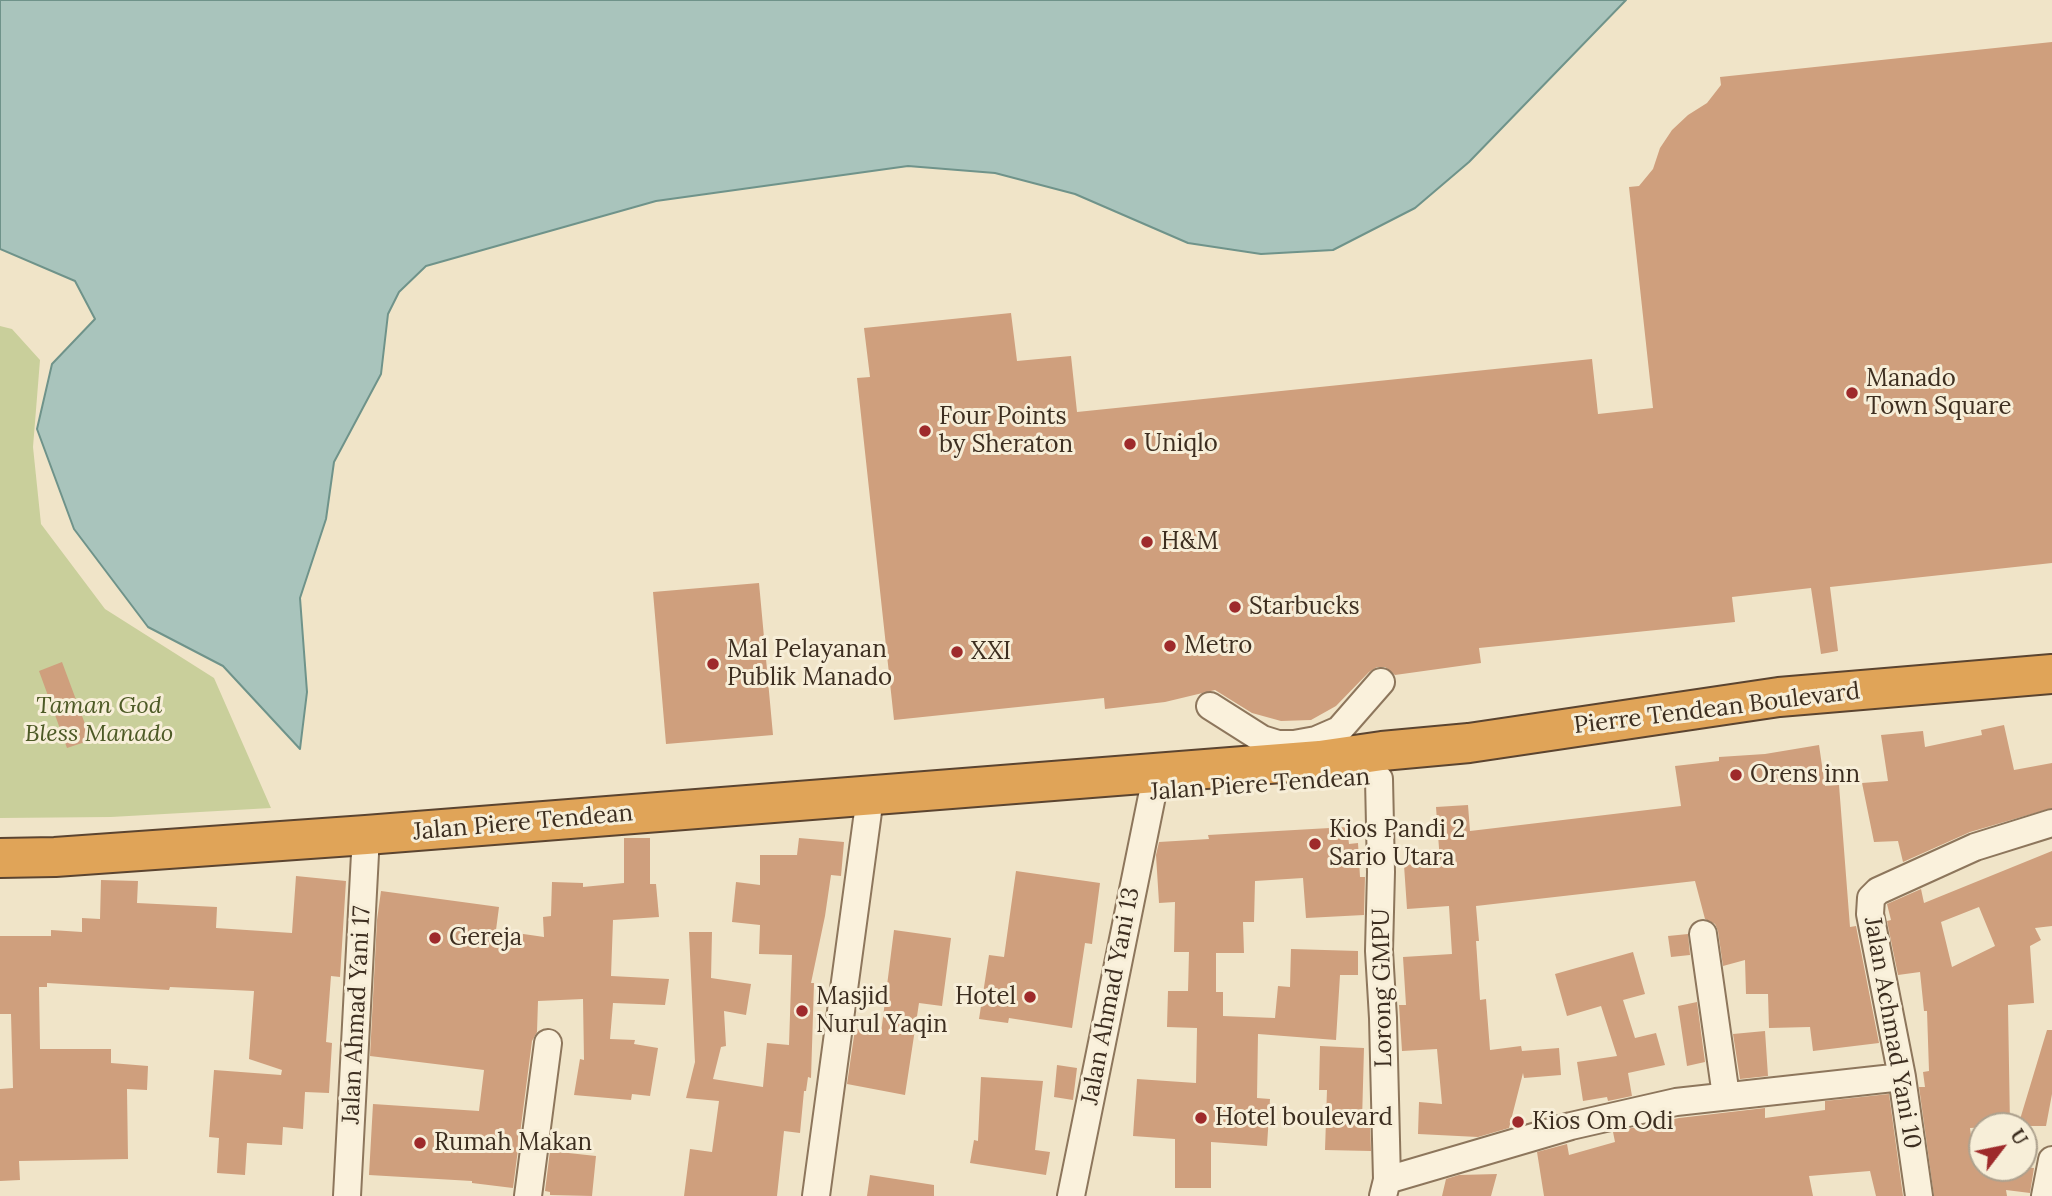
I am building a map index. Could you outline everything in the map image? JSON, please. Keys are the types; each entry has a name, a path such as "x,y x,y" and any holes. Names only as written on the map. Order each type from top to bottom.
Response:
{"highway":[{"name":"Pierre Tendean Boulevard","path":"1366,753 1469,743 1779,697 2052,674"},
{"name":"Jalan Piere Tendean","path":"0,858 55,857 870,797 1237,767 1366,753"},
{"name":"Jalan Piere Tendean","path":"1045,781 1121,788 1152,796 1366,753"}],"street":[{"path":"1210,706 1262,739 1278,744 1316,740 1366,753 1381,682"},
{"path":"1237,767 1255,751 1262,739"},
{"name":"Lorong GMPU","path":"1366,753 1381,872 1378,951 1383,1018 1385,1188"},
{"name":"Jalan Ahmad Yani 13","path":"1070,1196 1152,796"},
{"path":"816,1196 870,797"},
{"name":"Jalan Achmad Yani 10","path":"1919,1196 1902,1077 1870,914 1871,898 1878,891 1975,847 2052,823"},
{"name":"Jalan Ahmad Yani 17","path":"347,1196 366,835"},
{"path":"1703,934 1726,1096"},
{"path":"527,1196 548,1043"},
{"path":"1385,1188 1571,1126 1676,1102 1902,1077"},
{"path":"2045,1196 2052,1160"}],"green space":[{"name":"Taman God Bless Manado","path":"0,326 12,329 40,360 33,447 41,524 105,609 214,678 271,808 111,817 0,818"}],"water":[{"path":"0,0 1626,0 1469,162 1415,208 1333,250 1261,254 1188,243 1075,194 995,173 908,166 656,201 426,266 399,292 388,314 381,374 334,462 326,519 300,598 307,692 300,749 223,666 148,627 74,529 37,429 52,364 95,319 75,281 0,249"}],"building":[{"name":"Manado Town Square","path":"2052,42 2052,563 1830,587 1838,651 1821,654 1811,588 1732,597 1735,622 1479,648 1481,663 1395,675 1385,667 1377,667 1336,706 1311,720 1281,721 1252,713 1215,690 1165,702 1105,709 1104,698 894,720 857,378 870,377 864,328 1011,313 1017,361 1071,356 1077,412 1592,359 1598,414 1653,408 1629,187 1639,186 1653,169 1660,148 1672,130 1688,115 1707,103 1721,85 1720,77"},
{"name":"Mal Pelayanan Publik Manado","path":"759,583 773,735 666,744 653,592"},
{"path":"62,662 91,740 67,748 39,671"},
{"path":"2004,725 2014,770 2052,763 2052,808 1970,832 1903,862 1898,841 1874,842 1862,783 1888,781 1881,735 1923,731 1925,747 1982,735 1981,730"},
{"path":"1819,745 1825,786 1839,785 1850,927 1856,926 1879,1043 1813,1051 1810,1027 1769,1028 1768,994 1746,994 1745,960 1723,966 1718,931 1715,924 1705,919 1695,881 1476,906 1480,1000 1486,999 1490,1050 1521,1046 1522,1051 1559,1048 1561,1075 1524,1078 1523,1073 1509,1128 1478,1137 1418,1134 1419,1102 1442,1104 1437,1049 1402,1051 1399,1005 1406,1005 1403,957 1452,954 1449,906 1407,909 1404,865 1440,862 1436,807 1468,805 1470,831 1681,806 1675,766 1719,761 1719,757 1765,754"},
{"path":"1347,827 1349,844 1358,843 1360,877 1365,877 1364,915 1306,918 1303,878 1255,881 1254,922 1243,922 1244,953 1216,953 1216,992 1223,992 1223,1016 1275,1018 1278,986 1290,987 1291,949 1358,951 1358,975 1340,975 1336,1040 1258,1034 1257,1098 1270,1099 1267,1146 1211,1142 1211,1188 1175,1188 1175,1139 1133,1136 1137,1079 1196,1083 1197,1028 1167,1027 1168,991 1188,991 1189,952 1174,952 1175,902 1159,903 1156,855 1159,842 1209,839 1208,835"},
{"path":"624,838 650,838 650,884 656,884 659,917 613,920 611,976 669,979 665,1005 613,1003 610,1039 635,1040 634,1044 658,1048 650,1096 632,1094 631,1100 574,1095 580,1059 584,1060 583,999 538,1001 537,1032 532,1041 513,1188 472,1181 369,1175 373,1104 479,1111 484,1070 370,1056 381,891 499,907 496,930 544,937 543,917 551,916 552,882 583,883 583,887 624,883"},
{"path":"799,838 844,842 841,876 831,875 811,983 814,983 811,1078 808,1077 804,1091 800,1133 784,1131 777,1196 684,1196 690,1149 712,1152 719,1101 686,1098 695,1062 689,932 712,932 711,978 751,984 746,1015 724,1011 726,1046 721,1047 713,1079 763,1087 767,1043 789,1045 792,955 759,954 760,925 732,922 736,882 760,885 760,855 797,855"},
{"path":"2052,851 2052,926 2035,928 2041,940 2030,946 2034,1003 2008,1005 2010,1112 1968,1112 1968,1182 2032,1182 2030,1193 2006,1190 2007,1196 1934,1196 1919,1087 1925,1087 1923,1072 1929,1071 1927,1011 1924,1011 1920,972 1898,975 1887,921 1891,920 1887,904 1921,889 1924,903","holes":["1979,907 1995,946 1952,967 1941,922"]},
{"path":"1016,871 1100,883 1092,944 1085,943 1072,1028 1009,1018 1008,1023 979,1019 989,955 1004,957"},
{"path":"296,876 346,881 340,977 331,976 326,1042 332,1043 329,1093 305,1092 303,1129 283,1127 282,1145 247,1143 245,1175 217,1173 219,1138 209,1137 214,1070 281,1075 282,1070 249,1059 254,991 170,987 169,990 47,983 47,987 39,987 40,1049 111,1049 111,1063 148,1066 147,1090 127,1089 128,1159 19,1161 20,1180 0,1181 0,1089 13,1088 11,1014 0,1014 0,936 51,936 51,930 82,932 82,918 100,919 101,880 138,881 137,903 217,907 216,928 292,933"},
{"path":"894,930 951,938 942,1006 919,1003 905,1095 847,1084 855,1029 881,1033"},
{"path":"1688,934 1690,955 1671,957 1668,936"},
{"path":"1633,952 1645,994 1623,1000 1635,1038 1656,1033 1665,1065 1628,1073 1632,1096 1608,1101 1607,1097 1583,1101 1577,1062 1617,1056 1601,1006 1567,1016 1555,974"},
{"path":"1697,1002 1705,1062 1687,1066 1678,1006"},
{"path":"2047,1030 2052,1030 2052,1094 2046,1126 2038,1126 2038,1112 2022,1112"},
{"path":"1765,1031 1768,1076 1740,1079 1733,1034"},
{"path":"1320,1046 1364,1048 1362,1121 1370,1121 1371,1151 1325,1150 1327,1090 1319,1090"},
{"path":"1057,1065 1077,1068 1073,1100 1054,1097"},
{"path":"981,1077 1043,1081 1035,1150 1050,1152 1046,1175 970,1163 974,1140 978,1141"},
{"path":"1889,1094 1903,1196 1876,1196 1870,1171 1809,1176 1813,1196 1544,1196 1537,1152 1567,1144 1569,1155 1615,1142 1613,1132 1679,1118 1765,1108 1765,1118 1825,1110 1825,1101"},
{"path":"550,1151 596,1156 592,1196 550,1195 550,1192 545,1191"},
{"path":"1497,1174 1491,1196 1442,1196 1446,1179 1459,1175"},
{"path":"870,1175 934,1185 934,1196 867,1196"}],"place":[{"name":"Manado Town Square","path":"1852,393"},
{"name":"Four Points by Sheraton","path":"925,431"},
{"name":"Uniqlo","path":"1130,444"},
{"name":"H&M","path":"1147,542"},
{"name":"Starbucks","path":"1235,607"},
{"name":"Metro","path":"1170,646"},
{"name":"XXI","path":"957,652"},
{"name":"Mal Pelayanan Publik Manado","path":"713,664"},
{"name":"Orens inn","path":"1736,775"},
{"name":"Kios Pandi 2 Sario Utara","path":"1315,844"},
{"name":"Gereja","path":"435,938"},
{"name":"Hotel","path":"1030,997"},
{"name":"Masjid Nurul Yaqin","path":"802,1011"},
{"name":"Hotel boulevard","path":"1201,1118"},
{"name":"Kios Om Odi","path":"1518,1122"},
{"name":"Rumah Makan","path":"420,1143"}]}
